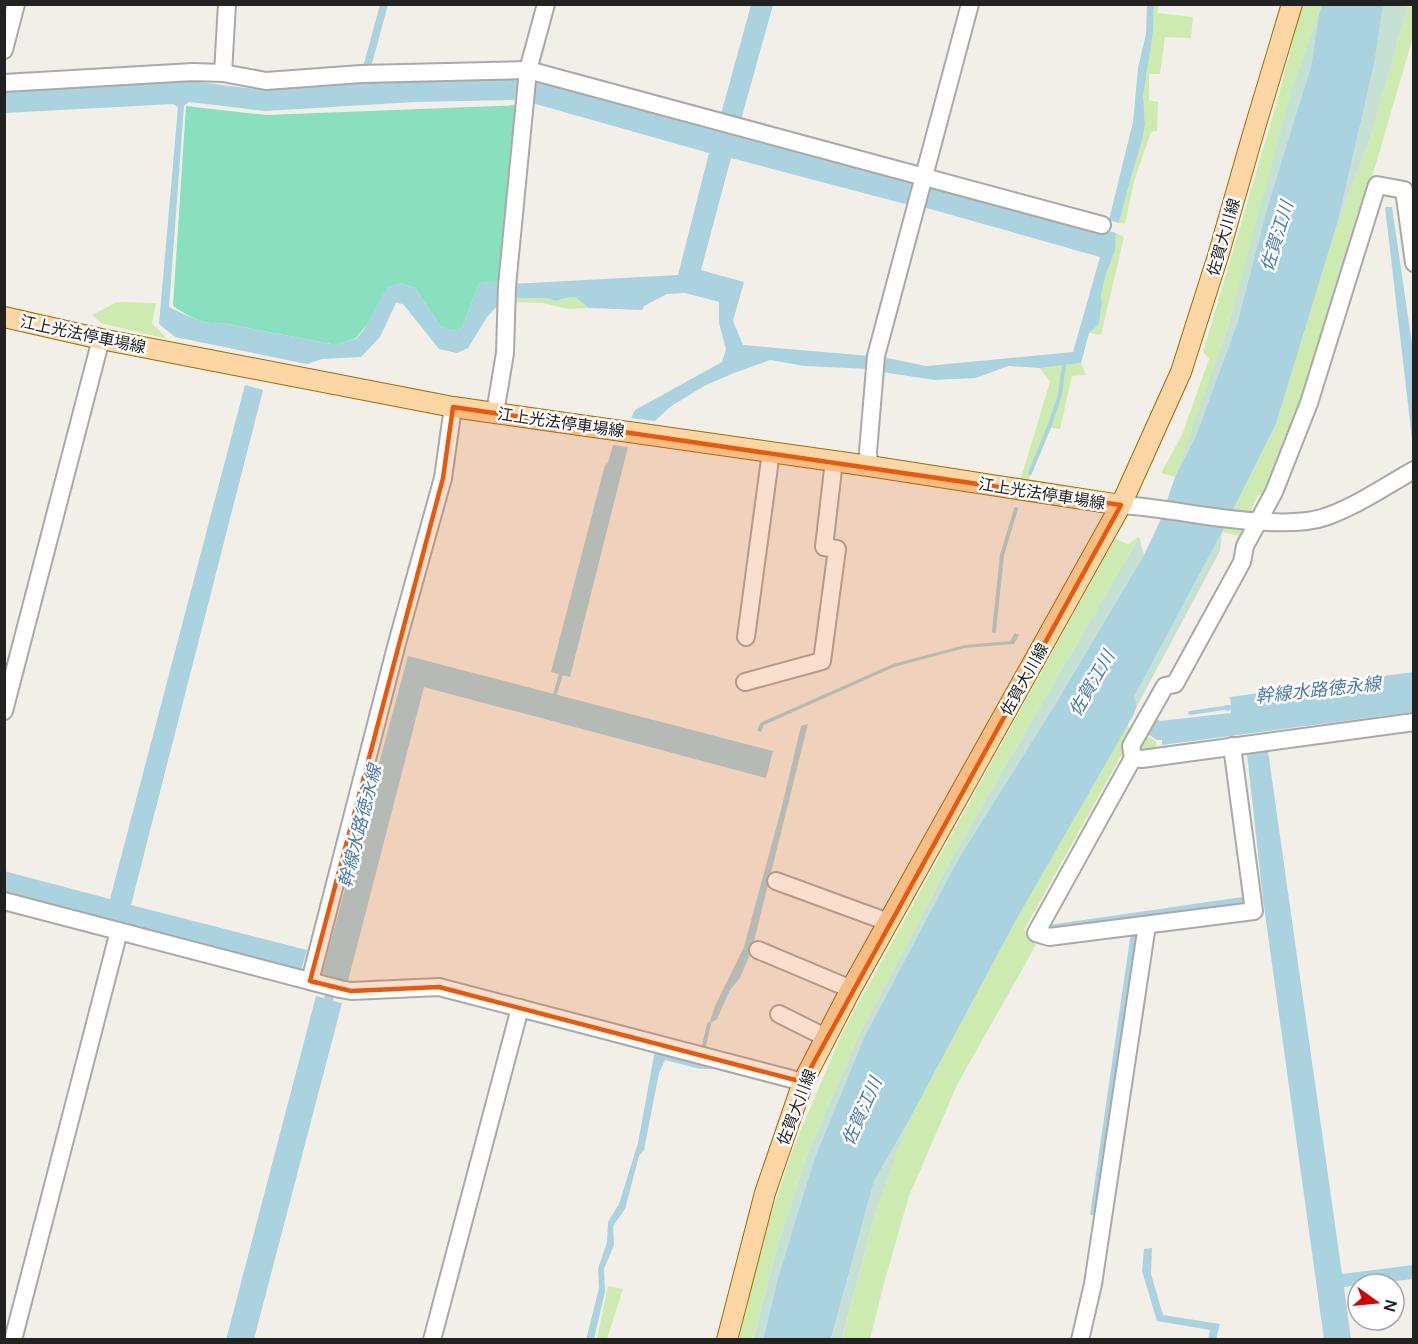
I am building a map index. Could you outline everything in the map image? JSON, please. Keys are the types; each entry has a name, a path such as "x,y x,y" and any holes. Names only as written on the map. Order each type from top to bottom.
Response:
{"main road":[{"name":"佐賀大川線","path":"727,1340 765,1192 803,1082 851,989 1121,505 1182,372 1292,4"},
{"name":"江上光法停車場線","path":"4,317 101,339 453,407 869,466 1121,505"}],"street":[{"path":"4,50 16,4"},
{"path":"223,73 228,4"},
{"path":"495,413 505,352 507,293 527,83 546,4"},
{"path":"869,466 868,452 876,356 970,4"},
{"path":"4,83 193,72 223,73 266,81 361,74 527,83 730,124 921,189 1102,225"},
{"path":"1232,746 1254,910 1049,937 1036,933 1133,759 1131,746 1165,686 1176,684 1242,562 1254,522 1274,492 1309,403 1377,185 1404,190 1413,263"},
{"path":"4,711 101,339"},
{"path":"325,985 394,654 443,478 453,407"},
{"path":"746,637 771,452"},
{"path":"745,682 822,661 837,549 824,547 834,461"},
{"path":"1121,505 1145,506 1254,522 1293,523 1326,516 1359,501 1413,470"},
{"path":"1133,759 1413,722"},
{"path":"776,881 888,922"},
{"path":"4,901 351,991 439,987 803,1082"},
{"path":"1080,1340 1093,1284 1147,925"},
{"path":"13,1340 119,931"},
{"path":"758,950 851,989"},
{"path":"432,1340 520,1008"},
{"path":"779,1014 825,1037"}],"highlighted area":[{"path":"453,407 1121,505 803,1082 439,987 351,991 310,981 443,478"}],"green space":[{"path":"1154,5 1158,5 1158,13 1193,17 1191,38 1165,37 1160,74 1149,74 1149,100 1158,102 1157,131 1151,132 1134,181 1125,224 1119,223 1145,124 1142,96 1153,32"},
{"path":"1302,5 1322,5 1195,438 1175,477 1161,473 1182,435 1209,359 1203,352 1277,102"},
{"path":"1383,5 1408,5 1370,139 1338,221 1375,60"},
{"path":"1408,5 1413,5 1413,37 1307,400 1268,495 1258,495 1239,536 1222,532 1276,424 1338,221 1370,139"},
{"path":"1319,14 1311,66 1268,205 1237,324 1195,438 1175,477 1227,330 1292,89"},
{"path":"520,105 503,284 479,283 462,328 453,331 441,327 415,288 400,283 356,338 336,345 202,321 173,306 186,106 266,115"},
{"path":"1116,233 1124,237 1101,335 1089,333 1099,324 1101,295 1115,251"},
{"path":"575,297 589,308 568,309 543,303 510,302 510,298 546,298 556,301"},
{"path":"117,302 156,303 152,323 167,339 101,323 92,315"},
{"path":"1081,363 1086,375 1072,376 1060,429 1051,428 1029,479 1021,478 1050,382 1040,368"},
{"path":"1222,532 1220,551 1137,706 1134,697"},
{"path":"1139,537 954,854 859,1035 806,1158 778,1244 753,1339 739,1340 764,1235 794,1146 843,1031 1115,539 1128,544"},
{"path":"1139,537 1144,555 1053,708 959,858 813,1163 777,1281 763,1339 753,1340 778,1244 806,1158 859,1035 954,854"},
{"path":"1127,726 1156,741 1157,752 1121,756 1024,930 1036,945 958,1083 909,1196 870,1339 842,1340 874,1218 908,1122 1015,922"},
{"path":"908,1122 874,1218 842,1339 831,1340 874,1181"},
{"path":"608,1286 623,1289 607,1339 597,1339"}],"water":[{"path":"380,5 388,5 371,67 363,67"},
{"path":"751,5 773,5 741,120 721,114"},
{"path":"1147,5 1154,5 1153,32 1143,96 1145,124 1119,223 1109,220 1133,122 1138,68 1146,34"},
{"name":"佐賀江川","path":"1322,5 1383,5 1375,60 1338,221 1276,424 1222,532 1134,697 1137,706 1133,716 1015,922 874,1181 831,1339 763,1340 777,1281 813,1163 864,1038 959,858 1053,708 1144,555 1160,521 1175,477 1195,438 1237,324 1268,205 1311,66"},
{"path":"518,78 515,100 415,102 265,111 189,102 184,106 169,307 201,321 336,345 357,338 387,287 400,283 415,288 441,327 453,331 462,328 479,283 486,281 511,284 678,275 709,153 532,103 538,80 915,182 909,205 731,158 701,270 744,282 733,321 743,345 870,356 869,369 805,366 770,360 704,386 670,407 655,421 631,418 635,410 722,362 726,349 719,323 719,302 685,293 667,294 644,306 642,310 589,308 575,297 556,301 546,298 510,298 503,300 487,317 468,348 457,353 439,349 403,304 396,303 380,337 361,357 322,359 307,364 175,337 159,324 178,107 173,104 5,113 5,91 191,81 261,90 365,80"},
{"path":"929,186 1116,233 1115,251 1101,295 1099,324 1089,333 1081,363 1040,368 1008,366 976,378 935,380 882,372 883,357 926,366 1073,352 1100,257 923,207"},
{"path":"1385,207 1392,207 1413,351 1413,447"},
{"path":"245,385 263,390 131,905 307,950 301,971 5,893 4,871 110,899"},
{"path":"613,445 628,447 570,677 551,672 605,465 608,463"},
{"path":"1015,633 1019,635 1014,644 965,648 894,667 764,725 761,732 757,731 760,723 893,664 965,645 1010,641"},
{"path":"408,656 773,751 766,778 424,687 348,981 339,979 337,984 329,981 330,976 322,974"},
{"path":"1413,672 1413,712 1162,745 1162,740 1157,740 1146,733 1155,718 1160,721 1231,713 1231,710 1226,711 1225,705 1231,705 1230,697"},
{"path":"808,724 752,949 740,978 730,990 717,1019 709,1024 715,1006 744,947 801,726"},
{"path":"1268,751 1342,1274 1346,1273 1346,1287 1344,1287 1346,1332 1350,1332 1351,1339 1324,1339 1263,899 1247,754"},
{"path":"1242,897 1245,901 1244,906 1051,931 1049,925"},
{"path":"1131,932 1137,933 1096,1215 1090,1215"},
{"path":"326,993 334,995 333,1001 342,1003 254,1339 226,1340 316,996 324,998"},
{"path":"655,1050 701,1062 715,1069 700,1069 665,1060 659,1073 644,1150 639,1156 625,1209 613,1226 614,1245 604,1269 605,1292 594,1339 586,1340 599,1288 598,1269 607,1242 608,1222 619,1204 638,1143"},
{"path":"1152,1248 1151,1274 1163,1315 1220,1324 1216,1339 1208,1339 1210,1330 1157,1321 1142,1271 1144,1249"},
{"path":"1413,1265 1413,1279 1406,1280 1406,1272 1358,1272"}],"waterway":[{"path":"1030,473 1060,395 1064,365"},
{"path":"994,631 1002,555 1016,509"},
{"path":"554,698 562,670"},
{"name":"幹線水路徳永線","path":"1190,713 1230,707"},
{"path":"703,1050 709,1024"}]}
